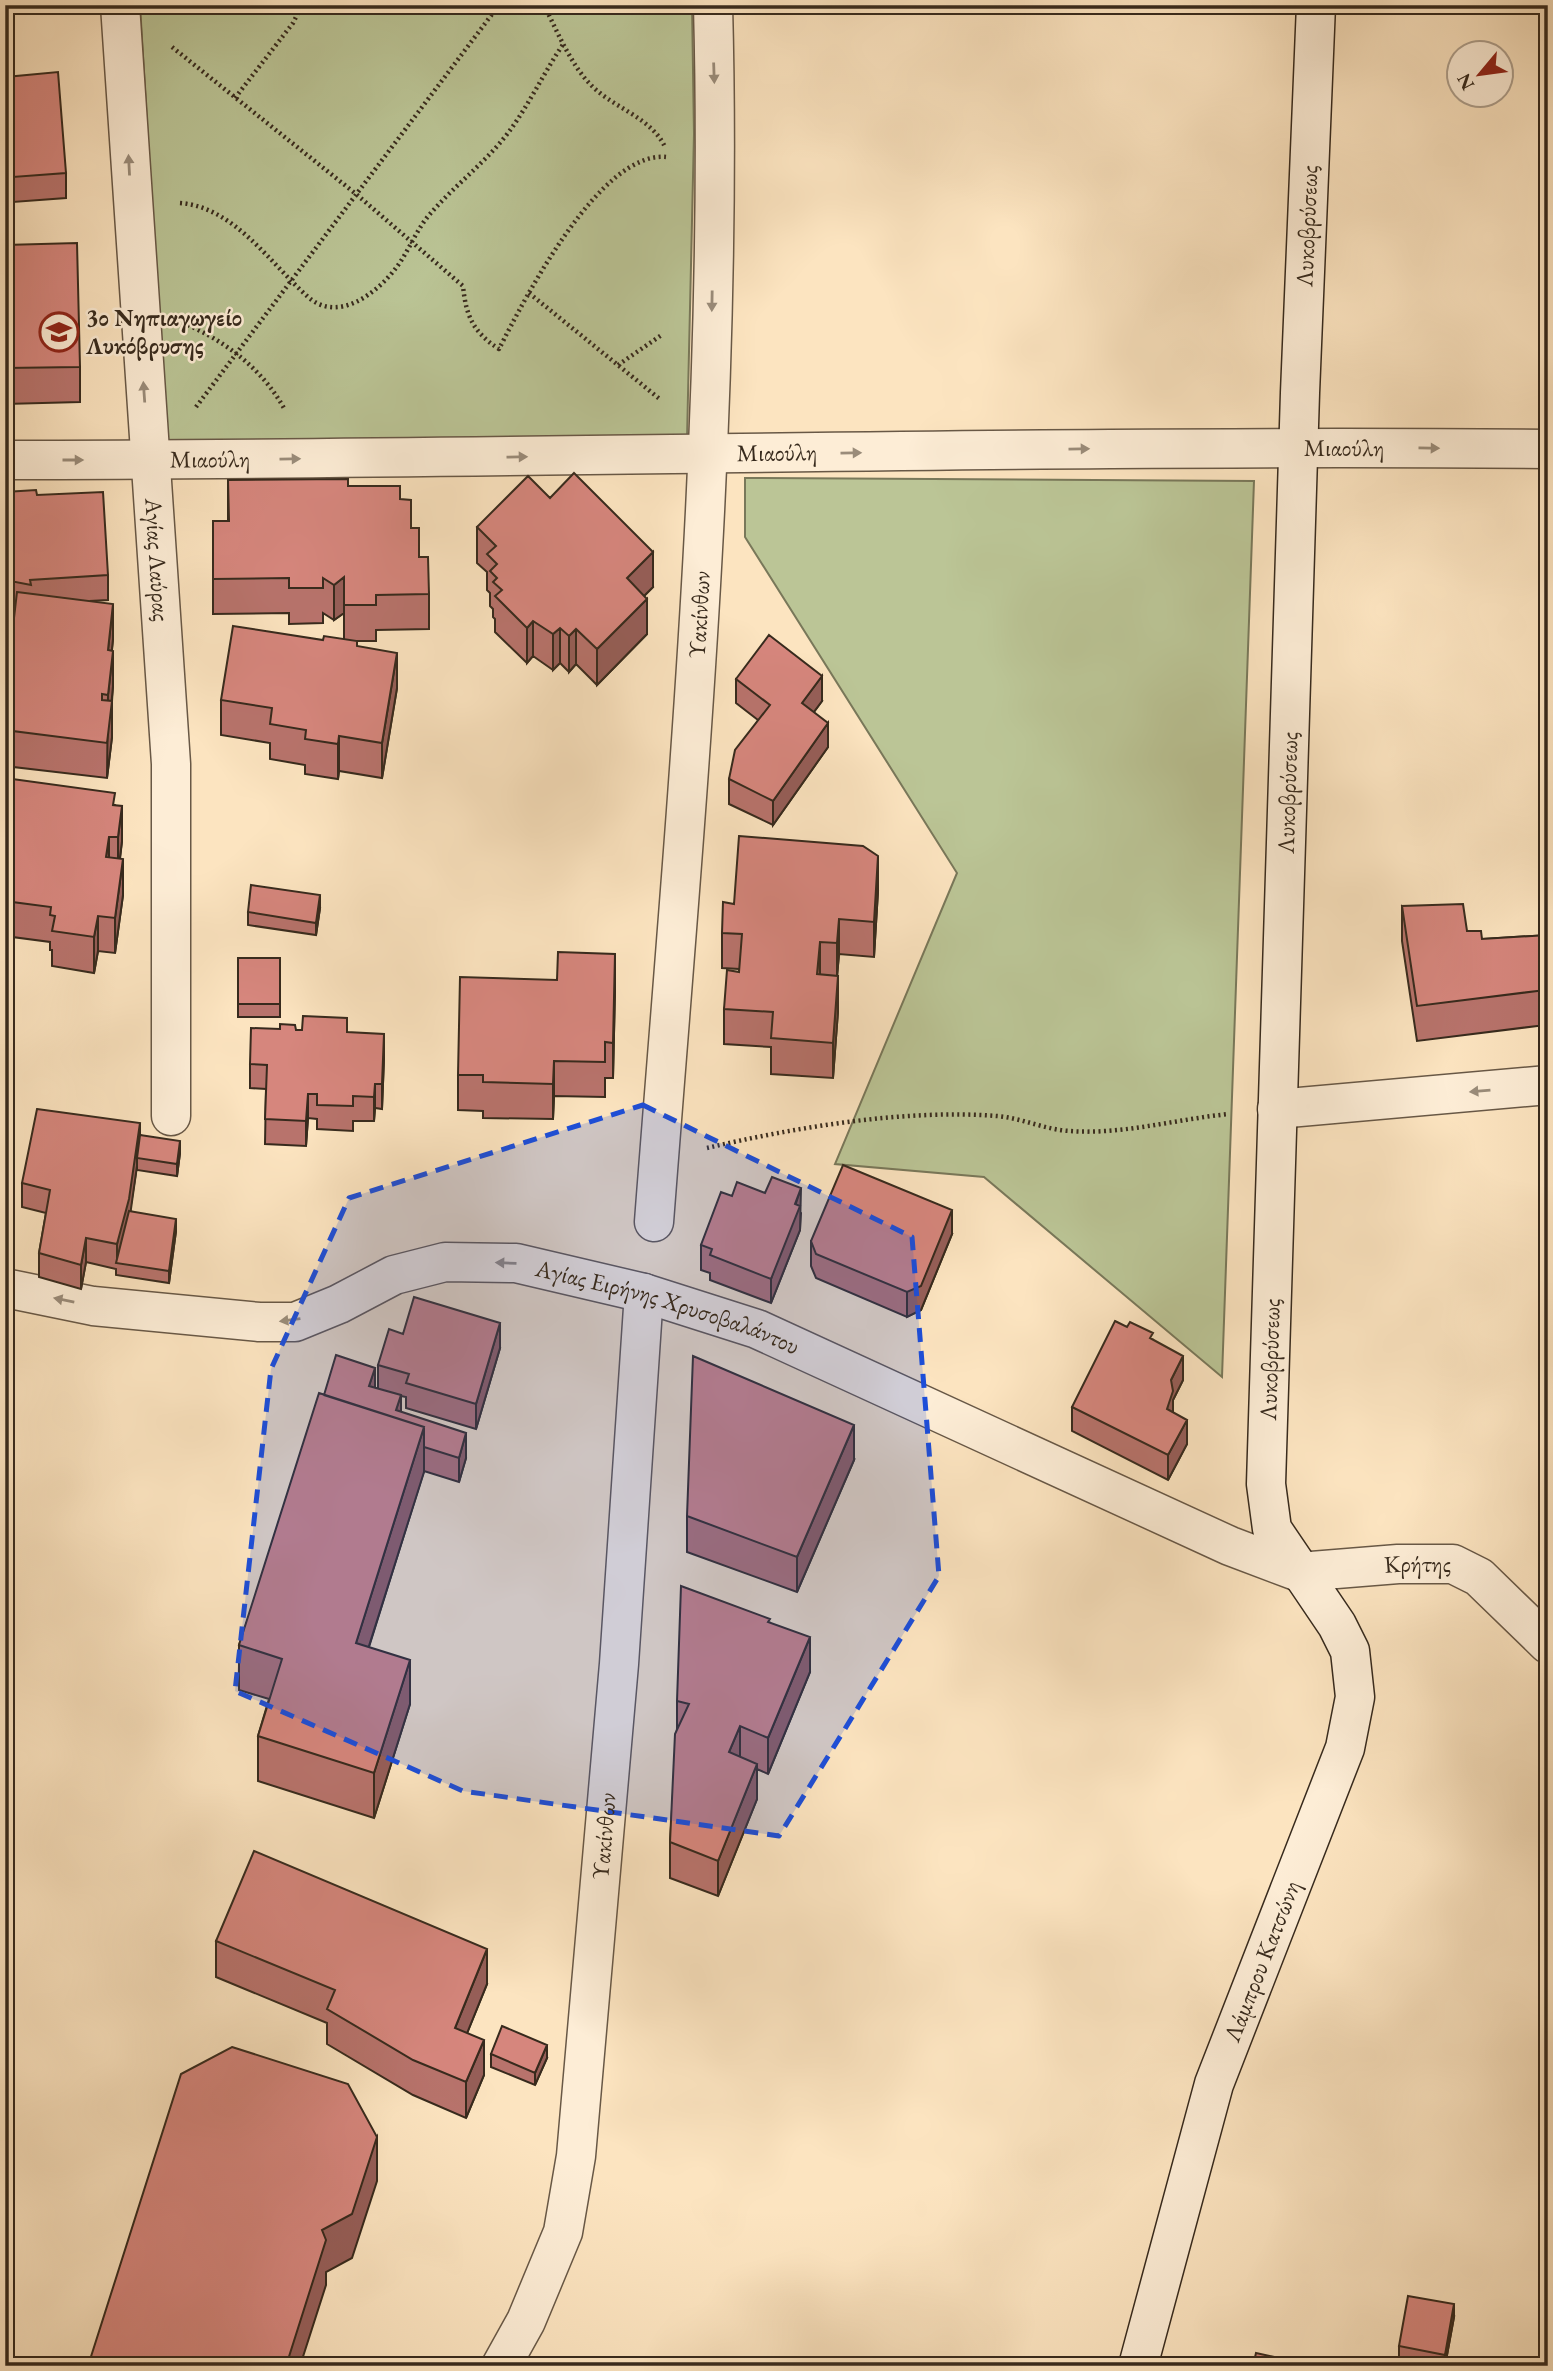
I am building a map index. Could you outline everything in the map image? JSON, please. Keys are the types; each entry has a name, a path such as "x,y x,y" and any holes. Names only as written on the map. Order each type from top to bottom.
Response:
{"street":[{"name":"Αγίας Λαύρας","path":"120,5 148,460 171,764 171,1116"},
{"name":"Υακίνθων","path":"654,1222 710,447 716,116 713,5"},
{"name":"Λυκοβρύσεως","path":"1299,1572 1272,1529 1266,1485 1298,447 1316,5"},
{"name":"Μιαούλη","path":"5,460 305,459 710,447 1548,449"},
{"path":"1277,1109 1548,1085"},
{"name":"Αγίας Ειρήνης Χρυσοβαλάντου","path":"5,1288 93,1306 259,1322 295,1322 339,1304 394,1275 445,1262 516,1263 644,1293 757,1329 1217,1540 1299,1572"},
{"name":"Υακίνθων","path":"501,2366 526,2321 563,2232 576,2156 620,1664 644,1293"},
{"name":"Κρήτης","path":"1299,1572 1398,1564 1453,1564 1479,1577 1548,1644"},
{"name":"Λάμπρου Κατσώνη","path":"1138,2366 1214,2084 1283,1912 1345,1748 1351,1723 1355,1675 1350,1651 1336,1625 1299,1572"}],"path":[{"path":"148,460 189,416 499,5"},
{"path":"162,39 356,194 463,286 466,310 472,326 483,339 499,349 529,293 597,194 631,166 654,156 670,157 660,137 653,130 605,99 588,83 544,5"},
{"path":"235,98 303,6"},
{"path":"132,207 192,204 239,231 307,297 322,306 349,306 371,294 388,276 431,213 506,136 564,43"},
{"path":"529,293 710,447"},
{"path":"183,323 236,353 261,376 295,427 305,459"},
{"path":"659,1160 781,1131 927,1116 999,1116 1070,1131 1148,1126 1277,1109"}],"highlighted area":[{"path":"643,1105 912,1237 939,1576 779,1836 463,1791 235,1691 271,1369 349,1198"}],"green space":[{"path":"140,5 692,5 694,134 687,439 166,445"},
{"path":"745,478 1254,481 1222,1377 984,1177 835,1164 957,873 745,537"}],"building":[{"path":"1546,5 1548,62 1542,62"},
{"path":"58,72 66,173 13,177 6,77"},
{"path":"77,243 80,367 5,368 5,245"},
{"path":"574,473 653,552 627,578 647,599 597,649 576,629 569,636 560,628 553,634 533,621 527,628 495,596 502,590 493,582 497,578 490,571 497,564 487,554 496,546 477,527 528,476 550,498"},
{"path":"348,479 348,486 400,486 400,499 411,500 411,528 419,528 419,557 428,557 429,594 376,595 376,605 344,605 344,577 334,585 323,578 323,588 289,588 289,578 213,579 213,521 229,521 228,480"},
{"path":"36,490 37,495 103,492 108,575 30,580 31,585 5,580 5,492"},
{"path":"17,592 113,604 108,650 113,651 108,695 102,694 102,700 112,701 107,743 5,730 5,696"},
{"path":"233,626 323,640 324,636 357,641 357,646 397,653 382,743 339,736 338,744 305,739 306,730 270,724 272,708 221,700"},
{"path":"769,635 822,676 802,703 828,723 773,801 729,779 735,750 770,705 736,679"},
{"path":"5,778 115,793 113,805 122,806 118,837 109,837 106,857 123,859 115,918 98,916 94,937 52,931 55,916 50,915 51,907 5,901"},
{"path":"739,836 863,846 878,856 874,922 839,919 837,943 820,942 817,974 838,976 833,1043 771,1038 773,1012 724,1009 727,970 739,972 742,934 722,933 723,902 734,904"},
{"path":"251,885 320,895 316,923 248,912"},
{"path":"1463,904 1467,931 1481,931 1482,939 1548,935 1548,1003 1545,990 1417,1006 1402,906"},
{"path":"558,952 615,954 613,1043 605,1042 605,1062 554,1061 553,1084 483,1082 483,1075 458,1075 460,977 557,980"},
{"path":"238,958 280,958 280,1004 238,1004"},
{"path":"303,1016 347,1018 347,1032 384,1034 382,1084 375,1084 374,1097 353,1096 353,1106 317,1105 317,1094 308,1094 306,1121 265,1119 267,1065 250,1064 251,1028 280,1029 280,1024 295,1025 296,1030 302,1030"},
{"path":"37,1109 140,1123 129,1199 117,1244 86,1238 81,1265 39,1253 50,1190 22,1183"},
{"path":"140,1135 180,1141 177,1164 137,1158"},
{"path":"843,1165 952,1210 921,1286 907,1292 816,1254 811,1241"},
{"path":"772,1177 801,1188 795,1204 800,1206 771,1279 710,1255 712,1249 701,1245 721,1192 732,1196 737,1182 765,1193"},
{"path":"129,1211 176,1219 169,1271 116,1263"},
{"path":"414,1297 500,1323 476,1404 406,1383 409,1374 378,1365 389,1329 403,1334"},
{"path":"1115,1321 1127,1327 1130,1322 1153,1333 1150,1338 1183,1356 1171,1380 1173,1391 1167,1409 1187,1420 1168,1455 1072,1407"},
{"path":"336,1355 375,1368 369,1386 401,1395 396,1410 466,1433 459,1458 424,1447 424,1427 324,1395"},
{"path":"693,1356 854,1425 797,1557 687,1516"},
{"path":"319,1393 424,1427 356,1643 410,1660 374,1773 258,1736 282,1659 239,1645"},
{"path":"681,1586 810,1637 768,1738 740,1726 729,1752 757,1764 718,1861 670,1842 675,1734 689,1704 677,1701"},
{"path":"254,1851 487,1949 455,2028 484,2040 466,2082 413,2060 327,2009 335,1990 216,1941"},
{"path":"502,2026 547,2045 535,2073 491,2054"},
{"path":"232,2047 348,2084 377,2137 352,2214 322,2230 326,2240 286,2366 88,2366 181,2074"},
{"path":"1408,2296 1454,2304 1445,2355 1399,2346"},
{"path":"1256,2353 1288,2360 1286,2366 1253,2366"}],"place":[{"name":"3ο Νηπιαγωγείο Λυκόβρυσης","path":"59,332"}]}
